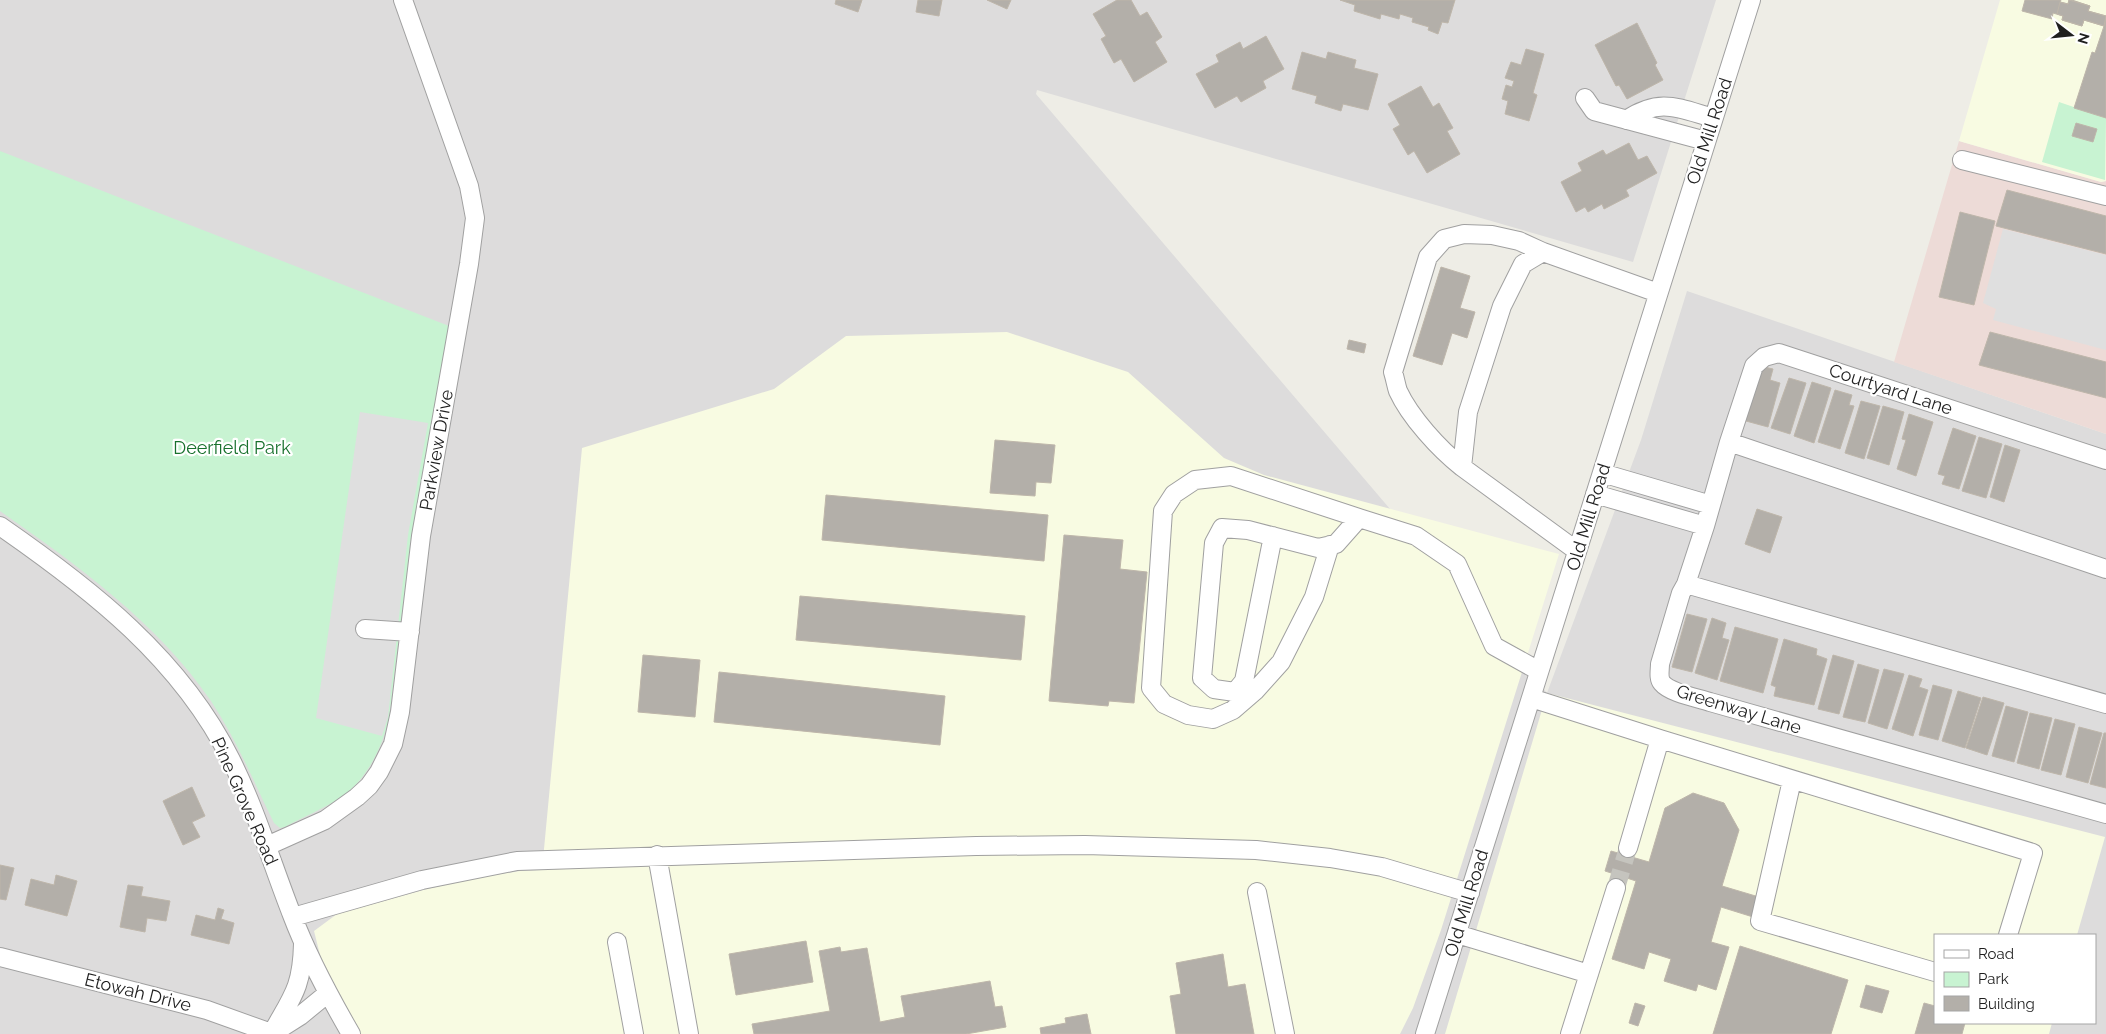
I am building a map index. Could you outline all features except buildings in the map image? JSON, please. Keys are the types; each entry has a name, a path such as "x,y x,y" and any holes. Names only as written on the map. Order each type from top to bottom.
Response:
{"street":[{"name":"Parkview Drive","path":"267,846 335,814 357,798 369,786 388,757 397,730 421,536 469,264 475,218 469,186 403,0"},
{"name":"Old Mill Road","path":"1425,1034 1751,0"},
{"path":"1585,98 1594,111 1706,141"},
{"path":"1626,120 1641,111 1661,106 1671,106 1713,118"},
{"path":"1962,160 2106,196"},
{"path":"1577,551 1448,456 1413,415 1398,391 1393,372 1428,257 1444,239 1464,234 1492,235 1519,241 1543,252 1658,293"},
{"path":"1462,466 1468,412 1502,306 1523,264 1543,252"},
{"name":"Courtyard Lane","path":"1686,584 1754,366 1764,357 1779,353 2106,460"},
{"path":"1729,442 2106,569"},
{"path":"1602,473 1712,505"},
{"path":"1330,545 1314,597 1280,662 1256,691 1234,710 1213,719 1188,715 1164,704 1150,688 1163,511 1174,494 1195,480 1231,476 1416,536 1457,564 1494,646 1540,671"},
{"path":"1595,494 1705,526"},
{"path":"1273,536 1244,682 1235,692 1214,689 1202,678 1214,543 1222,528 1248,530 1273,536 1318,548 1336,544 1360,518"},
{"name":"Pine Grove Road","path":"0,526 78,582 146,642 181,682 208,720 231,760 267,846 303,941 328,993 351,1034"},
{"path":"1686,584 2106,704"},
{"name":"Greenway Lane","path":"1686,584 1681,593 1660,664 1659,676 1662,683 1672,690 2106,814"},
{"path":"365,629 410,632"},
{"path":"1531,698 2033,853 2008,934"},
{"path":"1628,848 1660,739"},
{"path":"1792,780 1760,921 1934,972"},
{"path":"293,917 422,880 483,866 541,859 976,846 1085,846 1256,850 1330,858 1382,867 1470,893"},
{"path":"657,855 689,1034"},
{"path":"1570,1034 1616,888"},
{"path":"1257,892 1285,1034"},
{"path":"1456,934 1589,974"},
{"path":"273,1034 296,992 303,962 303,941"},
{"path":"617,942 634,1034"},
{"name":"Etowah Drive","path":"0,957 207,1010 273,1034"},
{"path":"273,1034 300,1016 328,993"}],"shaded area":[{"path":"0,0 1716,0 1633,262 1037,90 1036,94 1547,693 1641,440 1687,291 2106,434 2106,1034 0,1034"},
{"path":"2000,0 2106,0 2106,181 2101,182 1959,141"},
{"path":"1959,141 2101,182 2106,181 2106,434 1894,362"},
{"path":"2003,229 2106,255 2106,350 1993,320 1996,309 1983,303"},
{"path":"1007,332 1128,372 1224,458 1264,475 1559,554 1441,930 1413,1008 1400,1034 359,1034 323,967 314,931 337,914 427,889 482,877 520,871 542,870 582,448 774,389 846,336"},
{"path":"360,412 428,423 408,535 388,717 382,736 316,718"},
{"path":"1547,693 2105,837 2077,934 1934,934 1934,1024 2052,1024 2049,1034 1445,1034"}],"green space":[{"path":"2059,102 2106,118 2105,180 2042,162"},
{"name":"Deerfield Park","path":"0,151 449,326 411,538 389,718 386,729 378,752 366,773 350,791 285,827 280,828 274,823 237,745 211,701 190,672 141,620 114,597 58,552 0,511"}],"tunnel":[{"path":"1616,888 1628,848"}]}
